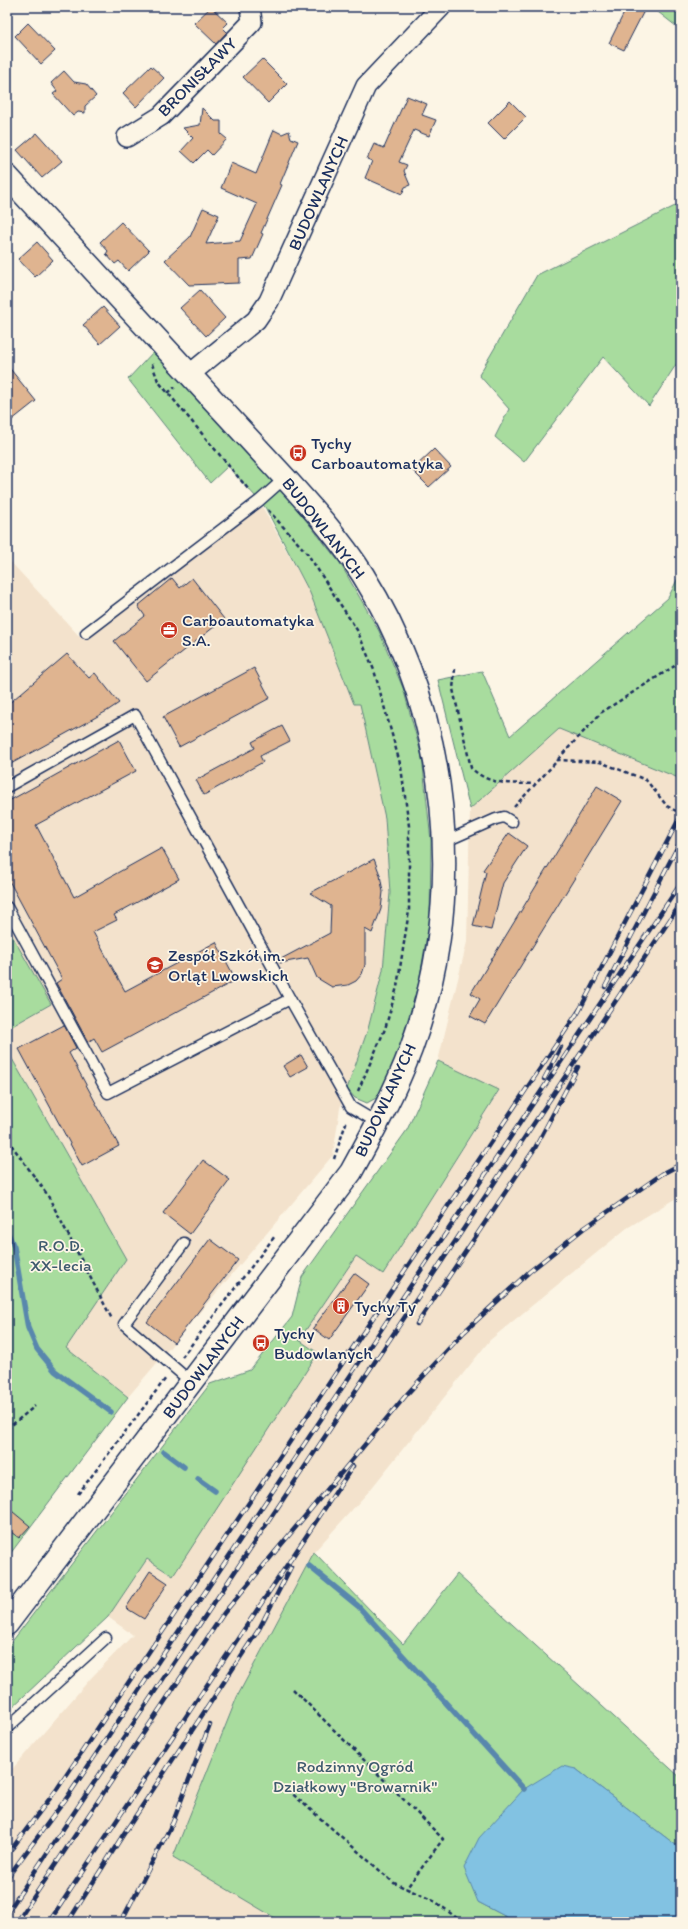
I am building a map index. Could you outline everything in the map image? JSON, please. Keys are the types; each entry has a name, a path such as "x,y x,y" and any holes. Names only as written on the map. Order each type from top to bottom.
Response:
{"street":[{"name":"BRONISŁAWY","path":"127,137 161,116 252,22 250,7"},
{"name":"BUDOWLANYCH","path":"190,374 256,320 269,301 366,86 441,7"},
{"name":"BUDOWLANYCH","path":"7,176 285,478 329,528 363,575 395,633 414,680 427,722 439,775 444,842 441,935 425,1007 411,1049 378,1123 351,1172 9,1617"}],"lane":[{"path":"86,633 259,501 285,478"},
{"path":"7,787 135,715 290,999 352,1106 378,1123"},
{"path":"444,842 508,820"},
{"path":"7,907 108,1093 290,999"},
{"path":"184,1243 124,1324 191,1382"},
{"path":"7,1728 106,1638"}],"path":[{"path":"152,365 158,381 259,501 307,553 357,630 374,670 401,767 409,826 410,877 409,910 403,957 397,987 385,1029 352,1106 333,1160"},
{"path":"508,820 535,784 602,712 681,662"},
{"path":"455,669 452,689 471,768 480,777 492,781 535,784"},
{"path":"558,760 600,762 646,780 666,806 676,811"},
{"path":"7,1139 48,1194 110,1318 124,1324"},
{"path":"74,1500 263,1249 278,1232"},
{"path":"7,1429 35,1406"},
{"path":"293,1689 443,1839 406,1889"},
{"path":"288,1790 394,1883 436,1902 462,1922"}],"shaded area":[{"path":"259,501 310,593 354,704 360,704 385,818 390,893 383,970 368,1029 340,1108 333,1155 128,1397 66,1348 126,1259 7,1050 7,1029 51,1004 7,927 7,558 81,638"},
{"path":"559,729 681,779 681,1195 627,1228 490,1340 370,1490 314,1552 237,1697 173,1857 282,1922 7,1922 7,1775 91,1678 133,1635 108,1617 147,1559 172,1576 318,1353 299,1340 356,1255 383,1274 499,1091 438,1061 467,942 470,809"}],"green space":[{"path":"658,7 681,7 681,30 658,12"},
{"path":"681,203 681,357 649,406 603,357 524,462 495,437 509,409 479,375 537,275"},
{"path":"154,351 164,364 293,504 340,563 379,631 403,688 422,757 431,841 430,917 419,982 397,1056 378,1097 367,1103 355,1098 347,1089 368,1029 383,970 390,893 385,818 360,704 354,704 310,593 265,507 228,466 210,483 128,379"},
{"path":"681,572 681,779 559,729 470,809 438,680 482,671 510,736 668,598"},
{"path":"7,927 51,1004 7,1029"},
{"name":"R.O.D. XX-lecia","path":"7,1050 126,1259 66,1348 128,1397 7,1558"},
{"path":"438,1061 499,1090 383,1274 356,1256 299,1340 318,1353 173,1576 147,1559 108,1617 7,1712 7,1648 210,1384 250,1370 292,1317 302,1277 407,1130"},
{"name":"Rodzinny Ogród Działkowy \"Browarnik\"","path":"314,1552 403,1644 457,1574 681,1778 681,1849 576,1769 478,1902 516,1922 282,1922 173,1857 237,1697"}],"water":[{"path":"562,1766 576,1769 681,1849 681,1922 516,1922 478,1902 464,1868 479,1838 524,1789"}],"building":[{"path":"211,7 228,23 223,28 227,32 216,44 194,23"},
{"path":"627,7 646,7 624,50 609,43"},
{"path":"28,23 55,51 41,64 15,36"},
{"path":"262,59 287,84 268,103 243,77"},
{"path":"151,66 164,78 136,107 123,93"},
{"path":"64,71 74,82 86,84 96,96 85,106 85,113 78,112 73,116 53,94 57,91 51,83"},
{"path":"407,96 427,104 422,115 436,120 429,136 414,130 399,162 407,165 404,171 410,185 405,187 402,194 365,178 372,161 367,159 374,144 384,148"},
{"path":"510,101 526,117 504,139 488,123"},
{"path":"202,108 215,121 221,121 221,134 227,139 212,155 207,150 194,163 181,151 193,138 183,128 200,125"},
{"path":"274,130 282,134 289,131 291,138 298,141 252,259 239,260 239,283 189,285 165,260 190,237 203,208 219,215 206,244 240,241 257,204 221,188 231,163 256,174"},
{"path":"37,133 62,161 42,178 17,150"},
{"path":"121,222 149,251 128,271 119,261 115,264 106,254 108,251 100,242"},
{"path":"37,242 53,260 35,277 18,259"},
{"path":"200,290 225,318 206,336 180,308"},
{"path":"103,307 120,326 100,344 83,325"},
{"path":"7,365 36,401 7,424"},
{"path":"434,449 451,467 429,487 412,470"},
{"name":"Carboautomatyka S.A.","path":"172,578 180,588 192,578 224,619 146,681 114,641 145,616 138,606"},
{"path":"67,654 89,678 95,673 119,703 7,766 7,705"},
{"path":"254,668 270,698 179,747 163,717"},
{"path":"282,726 290,741 260,756 263,762 204,795 196,780 255,748 252,742"},
{"path":"119,740 136,771 36,825 74,897 162,848 179,879 114,915 117,920 93,932 125,991 216,942 236,980 102,1052 94,1038 88,1042 56,983 62,979 7,877 7,802"},
{"path":"597,786 622,801 485,1024 470,1016 480,999 471,993"},
{"path":"509,833 527,846 503,883 491,930 473,926 486,872 483,870"},
{"path":"374,859 380,875 383,892 381,909 372,933 365,929 365,965 362,974 356,981 348,985 332,987 317,978 308,958 280,963 279,960 330,933 331,906 310,893"},
{"path":"64,1025 76,1048 69,1053 119,1146 82,1166 19,1049"},
{"path":"301,1055 308,1067 290,1077 283,1066"},
{"path":"203,1160 230,1180 190,1234 163,1213"},
{"path":"210,1239 238,1260 174,1343 147,1322"},
{"name":"Tychy Ty","path":"354,1273 369,1284 329,1340 313,1328"},
{"path":"7,1507 30,1526 19,1538 7,1529"},
{"path":"150,1571 168,1583 144,1619 126,1608"}],"waterway":[{"path":"7,1231 14,1247 28,1328 37,1349 55,1371 111,1412"},
{"path":"164,1452 184,1467"},
{"path":"198,1479 215,1491"},
{"path":"309,1566 358,1606 524,1789"}],"railway":[{"path":"578,1013 681,815"},
{"path":"605,987 681,840"},
{"path":"7,1878 68,1796 681,883"},
{"path":"7,1913 681,903"},
{"path":"7,1855 57,1789 580,1009"},
{"path":"544,1079 561,1047"},
{"path":"417,1324 535,1148 578,1067"},
{"path":"17,1922 224,1613 408,1393 464,1332 529,1272 583,1229 662,1174 681,1164"},
{"path":"49,1922 353,1466"},
{"path":"68,1922 123,1835 259,1629 291,1567"},
{"path":"121,1922 173,1822 210,1724"}],"place":[{"name":"Tychy Carboautomatyka","path":"298,453"},
{"name":"Carboautomatyka S.A.","path":"169,630"},
{"name":"Zespół Szkół im. Orląt Lwowskich","path":"155,965"},
{"name":"Tychy Ty","path":"341,1306"},
{"name":"Tychy Budowlanych","path":"261,1343"}]}
